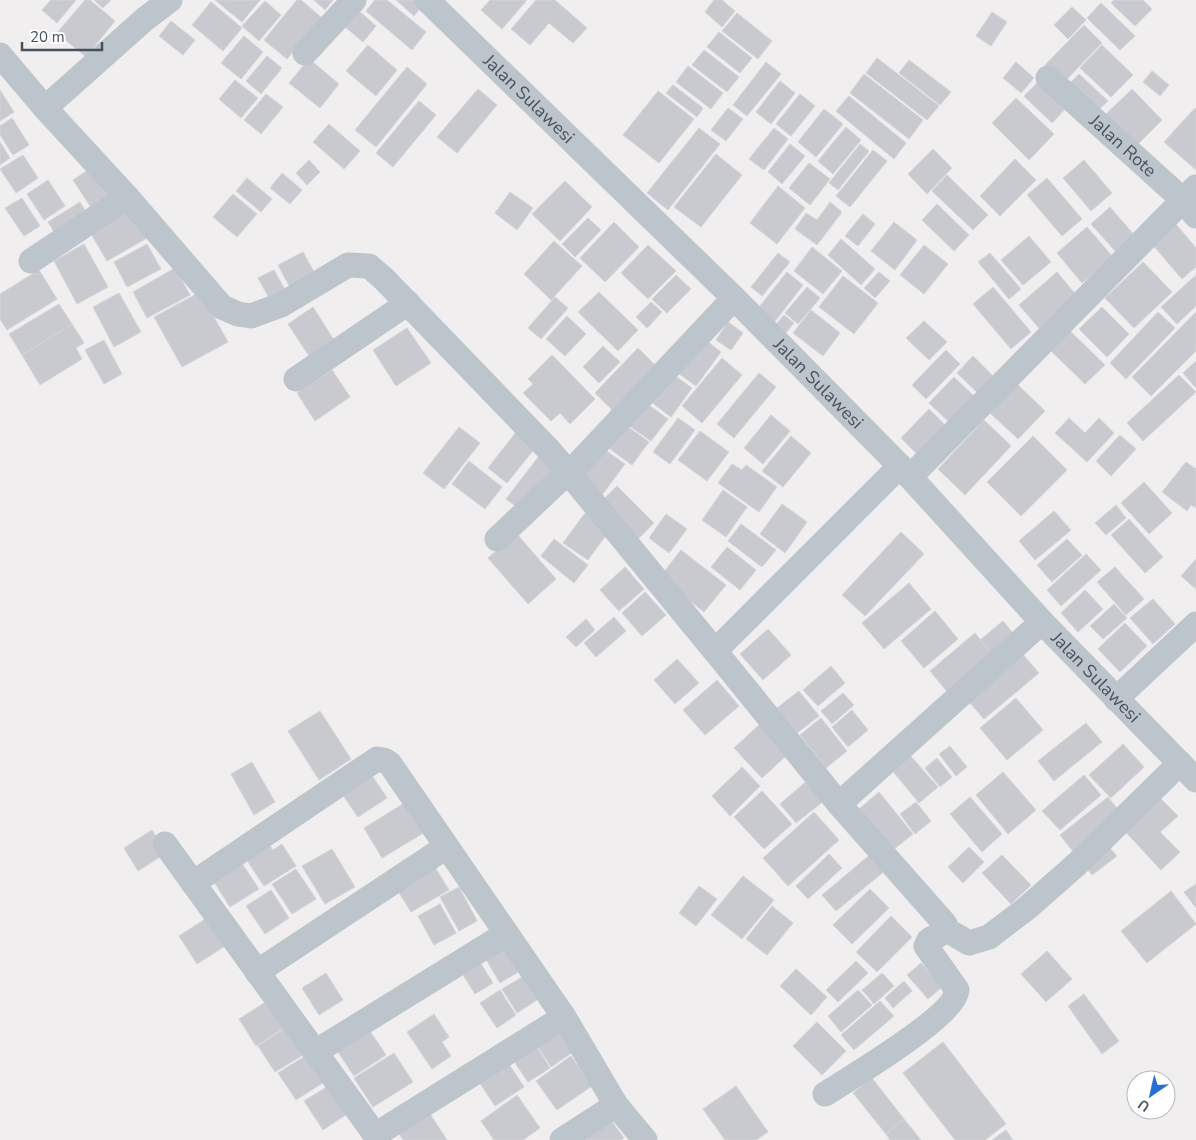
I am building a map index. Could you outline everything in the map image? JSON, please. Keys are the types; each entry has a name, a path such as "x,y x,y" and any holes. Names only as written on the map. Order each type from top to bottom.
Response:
{"street":[{"path":"45,108 170,0"},
{"path":"305,53 354,0"},
{"name":"Jalan Sulawesi","path":"428,0 734,298 905,471 1042,622 1188,771"},
{"path":"0,55 222,307 238,314 251,316 281,305 348,265 369,266 548,449 839,804 941,918 945,924 943,933 929,940 926,946 955,986 956,995 948,1006 928,1024 825,1094"},
{"name":"Jalan Rote","path":"1048,78 1192,201"},
{"path":"31,261 127,197"},
{"path":"715,651 1192,201"},
{"path":"497,539 576,466 734,298"},
{"path":"296,379 408,304"},
{"path":"839,804 1042,622"},
{"path":"1116,699 1196,624"},
{"path":"193,883 377,759 384,760 390,764 564,1017 616,1105 645,1140"},
{"path":"945,929 969,943 989,937 1027,908 1188,771"},
{"path":"166,844 377,1138 564,1017"},
{"path":"257,972 446,847"},
{"path":"315,1052 506,934"},
{"path":"562,1140 616,1105"}],"building":[{"path":"51,0 76,0 57,23 42,10"},
{"path":"85,0 90,0 115,21 86,57 57,33"},
{"path":"94,0 111,0 103,8"},
{"path":"215,0 260,0 242,22"},
{"path":"297,0 301,0 322,18 287,59 264,40"},
{"path":"314,0 333,0 325,10"},
{"path":"375,0 387,0 426,32 412,50 366,11"},
{"path":"396,0 416,0 423,5 414,16"},
{"path":"490,0 527,0 502,29 481,10"},
{"path":"536,0 555,0 587,28 573,43 549,23 530,45 511,29"},
{"path":"714,0 722,0 735,11 722,27 705,12"},
{"path":"1114,0 1143,0 1152,9 1135,26 1111,3"},
{"path":"265,1 281,15 259,41 242,26"},
{"path":"211,2 242,28 223,51 192,25"},
{"path":"1101,3 1135,36 1120,50 1087,18"},
{"path":"1072,7 1086,20 1068,39 1054,25"},
{"path":"358,10 376,26 363,42 344,26"},
{"path":"992,12 1007,22 991,46 976,36"},
{"path":"737,13 772,41 758,59 722,31"},
{"path":"171,21 195,40 183,55 159,36"},
{"path":"1084,25 1102,43 1063,83 1045,65"},
{"path":"719,32 752,58 740,73 707,47"},
{"path":"244,36 263,52 241,79 221,63"},
{"path":"368,45 397,70 376,96 346,71"},
{"path":"1102,45 1133,75 1111,97 1080,68"},
{"path":"704,50 739,77 727,92 692,65"},
{"path":"267,56 282,68 261,94 246,81"},
{"path":"877,58 939,106 927,120 866,73"},
{"path":"309,59 339,84 320,108 289,83"},
{"path":"909,60 951,92 940,105 899,73"},
{"path":"766,62 781,74 747,116 733,105"},
{"path":"1016,62 1034,78 1021,93 1003,78"},
{"path":"688,66 723,93 711,109 676,82"},
{"path":"407,67 427,84 376,147 355,130"},
{"path":"1152,71 1169,85 1160,96 1143,82"},
{"path":"864,74 923,120 909,139 850,93"},
{"path":"1079,74 1108,101 1095,113 1067,86"},
{"path":"235,80 258,98 241,118 219,99"},
{"path":"1040,80 1067,107 1052,123 1024,96"},
{"path":"780,81 795,93 771,124 756,112"},
{"path":"673,85 703,108 697,117 666,93"},
{"path":"478,89 497,105 457,153 437,137"},
{"path":"1132,89 1162,120 1134,148 1103,117"},
{"path":"0,90 14,112 0,121"},
{"path":"658,91 694,119 659,163 623,135"},
{"path":"266,94 283,107 261,134 244,120"},
{"path":"800,94 815,106 791,136 776,124"},
{"path":"849,96 906,143 894,159 836,111"},
{"path":"1016,98 1054,134 1029,160 992,123"},
{"path":"419,101 436,115 393,167 376,153"},
{"path":"728,108 743,119 726,141 711,130"},
{"path":"824,109 843,124 816,157 798,142"},
{"path":"1196,109 1196,170 1164,142"},
{"path":"12,118 29,145 13,155 0,135 0,126"},
{"path":"329,124 360,151 344,169 313,142"},
{"path":"846,127 861,140 833,174 818,161"},
{"path":"699,128 720,144 668,210 647,193"},
{"path":"774,128 788,139 764,170 749,159"},
{"path":"0,142 10,158 0,165"},
{"path":"790,144 805,156 782,184 768,172"},
{"path":"860,144 869,151 838,190 829,183"},
{"path":"933,149 952,168 927,194 908,174"},
{"path":"873,150 887,161 850,207 836,196"},
{"path":"716,154 742,175 701,227 674,207"},
{"path":"23,155 38,178 16,193 0,169"},
{"path":"1015,159 1036,180 1000,216 980,196"},
{"path":"309,160 320,172 307,185 296,173"},
{"path":"1084,160 1112,193 1091,211 1063,178"},
{"path":"809,163 830,179 810,205 789,188"},
{"path":"91,168 112,201 94,212 73,180"},
{"path":"282,173 302,190 290,204 270,188"},
{"path":"947,175 988,215 973,230 932,191"},
{"path":"247,178 272,199 261,212 236,191"},
{"path":"1047,178 1082,219 1062,236 1027,195"},
{"path":"48,180 65,206 44,220 27,194"},
{"path":"565,181 592,207 560,241 532,214"},
{"path":"778,186 805,208 777,244 750,223"},
{"path":"510,192 533,208 517,230 495,213"},
{"path":"233,194 257,214 237,237 213,217"},
{"path":"22,198 40,226 24,236 5,208"},
{"path":"80,202 89,217 58,238 48,222"},
{"path":"830,202 842,212 817,245 795,229 806,213 817,220"},
{"path":"937,204 969,235 954,251 922,220"},
{"path":"128,205 147,238 107,261 88,229"},
{"path":"1110,207 1135,236 1116,252 1091,224"},
{"path":"863,214 875,224 858,246 845,236"},
{"path":"588,218 601,230 575,257 562,244"},
{"path":"614,222 639,247 605,282 580,258"},
{"path":"894,222 917,240 895,270 871,251"},
{"path":"1175,223 1196,248 1196,267 1182,279 1151,243"},
{"path":"1087,227 1113,257 1082,283 1057,253"},
{"path":"1029,236 1051,262 1023,285 1001,260"},
{"path":"841,239 875,269 861,285 828,255"},
{"path":"554,241 582,266 551,300 524,274"},
{"path":"84,244 108,287 77,304 54,261"},
{"path":"147,244 161,269 127,287 114,262"},
{"path":"648,245 676,271 648,299 621,273"},
{"path":"924,245 948,264 924,294 900,275"},
{"path":"812,247 842,271 823,294 794,271"},
{"path":"303,252 318,279 293,293 278,265"},
{"path":"778,253 790,262 762,296 751,287"},
{"path":"990,253 1021,289 1009,299 978,262"},
{"path":"1143,262 1172,292 1134,328 1105,298"},
{"path":"175,268 190,295 147,318 133,292"},
{"path":"39,270 57,299 7,330 0,319 0,294"},
{"path":"274,270 289,297 273,305 258,278"},
{"path":"787,272 803,285 773,324 756,311"},
{"path":"879,272 890,281 875,298 864,288"},
{"path":"1057,272 1077,296 1039,328 1019,305"},
{"path":"676,275 691,289 667,313 652,299"},
{"path":"1196,275 1196,306 1177,324 1161,307"},
{"path":"843,276 878,303 854,334 819,307"},
{"path":"807,287 820,298 798,324 785,313"},
{"path":"993,287 1031,332 1011,349 973,304"},
{"path":"200,292 228,342 182,367 154,317"},
{"path":"599,292 638,330 618,351 578,312"},
{"path":"119,293 141,332 114,347 93,307"},
{"path":"555,297 568,308 541,339 528,328"},
{"path":"651,302 662,312 647,328 636,317"},
{"path":"59,304 72,324 22,355 9,334"},
{"path":"313,307 334,340 309,356 288,324"},
{"path":"1102,307 1129,334 1107,357 1079,329"},
{"path":"811,310 840,333 823,356 793,333"},
{"path":"1158,312 1175,328 1126,379 1110,363"},
{"path":"1196,312 1196,351 1151,396 1132,377"},
{"path":"784,315 794,323 783,336 773,328"},
{"path":"567,316 586,334 565,356 546,339"},
{"path":"924,321 947,342 929,360 906,338"},
{"path":"728,322 743,333 731,350 716,340"},
{"path":"72,324 84,343 76,348 82,359 40,385 22,355"},
{"path":"407,328 431,363 396,386 373,350"},
{"path":"1067,328 1105,365 1085,384 1048,348"},
{"path":"703,338 721,352 696,386 678,373"},
{"path":"104,340 122,374 104,384 85,350"},
{"path":"603,346 620,362 599,383 583,367"},
{"path":"638,348 655,365 612,410 595,393"},
{"path":"946,350 960,364 926,399 912,385"},
{"path":"552,355 595,399 570,424 560,413 551,421 523,393 533,384 528,379"},
{"path":"973,356 996,379 980,395 957,373"},
{"path":"722,358 742,375 702,423 682,406"},
{"path":"1196,361 1196,388 1183,373"},
{"path":"332,370 350,397 315,421 297,393"},
{"path":"671,373 692,388 671,417 651,402"},
{"path":"759,373 776,387 734,438 717,424"},
{"path":"1179,375 1196,392 1143,441 1127,423"},
{"path":"954,377 976,398 951,424 929,403"},
{"path":"1017,384 1045,411 1018,439 990,413"},
{"path":"645,402 668,419 651,441 628,425"},
{"path":"929,409 946,426 918,455 901,438"},
{"path":"771,415 790,431 763,464 744,448"},
{"path":"678,418 695,430 670,464 653,452"},
{"path":"1069,418 1085,433 1099,418 1114,433 1087,462 1055,433"},
{"path":"984,420 1011,446 965,495 938,469"},
{"path":"620,421 649,442 632,465 603,444"},
{"path":"459,427 480,443 444,489 423,473"},
{"path":"520,427 540,442 507,483 488,468"},
{"path":"700,431 729,452 707,481 678,460"},
{"path":"1120,435 1136,449 1111,476 1096,461"},
{"path":"791,436 811,453 783,487 762,471"},
{"path":"1033,436 1067,470 1021,516 987,482"},
{"path":"601,447 625,464 602,495 578,478"},
{"path":"539,456 555,468 522,511 506,499"},
{"path":"469,461 502,487 485,509 452,484"},
{"path":"1186,462 1196,469 1196,508 1191,505 1187,511 1162,492"},
{"path":"732,464 742,470 746,465 777,487 759,512 718,483"},
{"path":"1144,482 1172,513 1149,534 1121,503"},
{"path":"617,486 654,523 637,540 599,504"},
{"path":"723,490 747,507 726,537 702,520"},
{"path":"782,504 807,522 785,553 760,534"},
{"path":"1116,505 1126,518 1106,535 1095,523"},
{"path":"1054,511 1071,530 1035,560 1019,541"},
{"path":"585,513 609,531 588,560 563,543"},
{"path":"666,514 687,529 669,553 649,538"},
{"path":"1129,519 1163,557 1145,573 1111,535"},
{"path":"741,524 776,550 762,567 728,541"},
{"path":"901,532 924,554 865,616 842,595"},
{"path":"516,533 556,579 528,604 488,558"},
{"path":"554,539 588,565 574,583 541,556"},
{"path":"1067,539 1082,555 1052,582 1037,565"},
{"path":"727,547 756,570 740,590 711,567"},
{"path":"681,550 726,585 704,612 660,577"},
{"path":"1086,554 1101,570 1061,606 1047,590"},
{"path":"1196,559 1196,589 1181,576"},
{"path":"625,567 644,589 619,611 600,590"},
{"path":"1115,567 1144,599 1126,615 1097,582"},
{"path":"909,583 931,609 884,649 862,623"},
{"path":"1085,590 1103,609 1078,632 1061,613"},
{"path":"645,592 666,615 642,636 622,613"},
{"path":"1153,599 1175,624 1153,644 1130,618"},
{"path":"1114,604 1127,618 1103,639 1090,626"},
{"path":"935,611 958,639 924,668 901,641"},
{"path":"614,617 626,631 596,657 584,643"},
{"path":"586,619 595,630 576,647 566,637"},
{"path":"1003,621 1017,638 994,657 980,640"},
{"path":"1125,623 1147,646 1120,672 1098,649"},
{"path":"768,629 791,655 763,680 740,654"},
{"path":"975,633 994,657 949,694 930,671"},
{"path":"1019,650 1039,673 984,719 964,696"},
{"path":"677,659 699,683 675,704 654,680"},
{"path":"831,666 845,683 818,706 803,690"},
{"path":"717,680 739,706 705,735 683,710"},
{"path":"799,691 819,716 797,733 777,708"},
{"path":"843,693 854,705 832,724 821,711"},
{"path":"1016,698 1043,730 1007,760 980,728"},
{"path":"852,710 868,730 848,747 832,727"},
{"path":"320,711 351,759 319,780 288,731"},
{"path":"821,718 847,751 826,768 800,735"},
{"path":"1086,723 1102,742 1054,781 1038,761"},
{"path":"759,725 787,755 762,778 734,748"},
{"path":"1123,744 1144,767 1111,798 1089,775"},
{"path":"950,746 967,767 956,776 939,754"},
{"path":"908,753 938,787 919,803 890,768"},
{"path":"937,758 952,777 940,787 925,768"},
{"path":"252,762 275,802 254,815 231,774"},
{"path":"742,767 760,786 730,816 712,796"},
{"path":"1003,772 1036,810 1008,834 976,795"},
{"path":"371,774 387,798 358,817 342,794"},
{"path":"1084,775 1101,795 1060,830 1042,811"},
{"path":"808,780 825,800 796,823 780,804"},
{"path":"762,791 792,824 764,849 734,817"},
{"path":"879,792 913,834 893,850 859,809"},
{"path":"1156,794 1178,816 1160,832 1180,852 1161,870 1121,827"},
{"path":"970,797 1002,834 982,852 950,814"},
{"path":"1108,797 1123,816 1075,854 1060,835"},
{"path":"411,799 430,829 382,858 364,828"},
{"path":"916,802 931,821 915,834 900,814"},
{"path":"814,812 839,840 788,886 763,858"},
{"path":"152,830 166,853 138,871 124,848"},
{"path":"265,838 273,850 282,844 296,866 264,886 242,853"},
{"path":"1108,846 1117,856 1092,875 1084,865"},
{"path":"969,847 984,862 963,883 948,867"},
{"path":"332,849 355,887 325,904 302,866"},
{"path":"872,853 886,870 836,911 822,895"},
{"path":"829,854 842,868 808,899 796,886"},
{"path":"1002,855 1031,885 1011,904 982,873"},
{"path":"237,856 259,889 230,907 209,874"},
{"path":"433,864 449,890 411,912 395,886"},
{"path":"296,869 316,899 292,914 272,884"},
{"path":"743,876 774,900 742,939 711,915"},
{"path":"1196,884 1196,908 1184,892"},
{"path":"699,886 717,899 696,926 679,913"},
{"path":"459,887 477,921 459,931 440,897"},
{"path":"870,889 889,908 852,944 833,925"},
{"path":"271,890 289,918 265,934 246,906"},
{"path":"1171,891 1196,924 1147,963 1121,931"},
{"path":"440,904 456,933 434,945 418,916"},
{"path":"772,906 793,923 767,955 746,939"},
{"path":"216,912 233,941 197,964 179,936"},
{"path":"891,916 912,937 877,972 856,952"},
{"path":"511,940 527,967 500,983 484,956"},
{"path":"1047,951 1072,979 1046,1002 1021,974"},
{"path":"478,959 493,983 475,994 460,970"},
{"path":"856,961 868,973 838,1002 826,990"},
{"path":"921,963 942,987 928,999 907,975"},
{"path":"796,969 827,997 811,1015 780,986"},
{"path":"326,973 343,1000 319,1015 302,988"},
{"path":"882,973 894,986 874,1004 862,990"},
{"path":"522,977 537,1000 517,1013 502,989"},
{"path":"904,981 912,991 893,1008 885,998"},
{"path":"500,990 516,1015 497,1028 480,1003"},
{"path":"858,990 872,1005 841,1032 828,1016"},
{"path":"1084,994 1119,1041 1102,1054 1068,1006"},
{"path":"275,996 292,1023 256,1046 239,1019"},
{"path":"880,1001 894,1016 854,1050 841,1035"},
{"path":"434,1014 449,1037 442,1042 451,1056 432,1069 407,1032"},
{"path":"364,1022 386,1055 354,1076 332,1043"},
{"path":"817,1022 846,1051 822,1075 793,1046"},
{"path":"293,1023 311,1050 275,1072 258,1046"},
{"path":"556,1026 573,1052 551,1067 534,1040"},
{"path":"534,1042 550,1068 528,1082 511,1057"},
{"path":"943,1042 1006,1124 985,1140 955,1140 903,1073"},
{"path":"318,1048 335,1075 296,1100 278,1073"},
{"path":"394,1053 413,1082 373,1107 354,1078"},
{"path":"571,1056 592,1086 557,1110 536,1081"},
{"path":"505,1058 524,1087 495,1106 476,1077"},
{"path":"872,1078 904,1119 886,1134 853,1093"},
{"path":"335,1082 353,1110 323,1130 304,1101"},
{"path":"736,1086 768,1132 756,1140 725,1140 703,1109"},
{"path":"517,1095 540,1128 523,1140 494,1140 481,1121"},
{"path":"423,1103 447,1140 403,1140 392,1122"},
{"path":"604,1111 624,1138 621,1140 571,1140"},
{"path":"904,1119 921,1140 890,1140 886,1134"},
{"path":"1006,1130 1013,1140 992,1140"}]}
